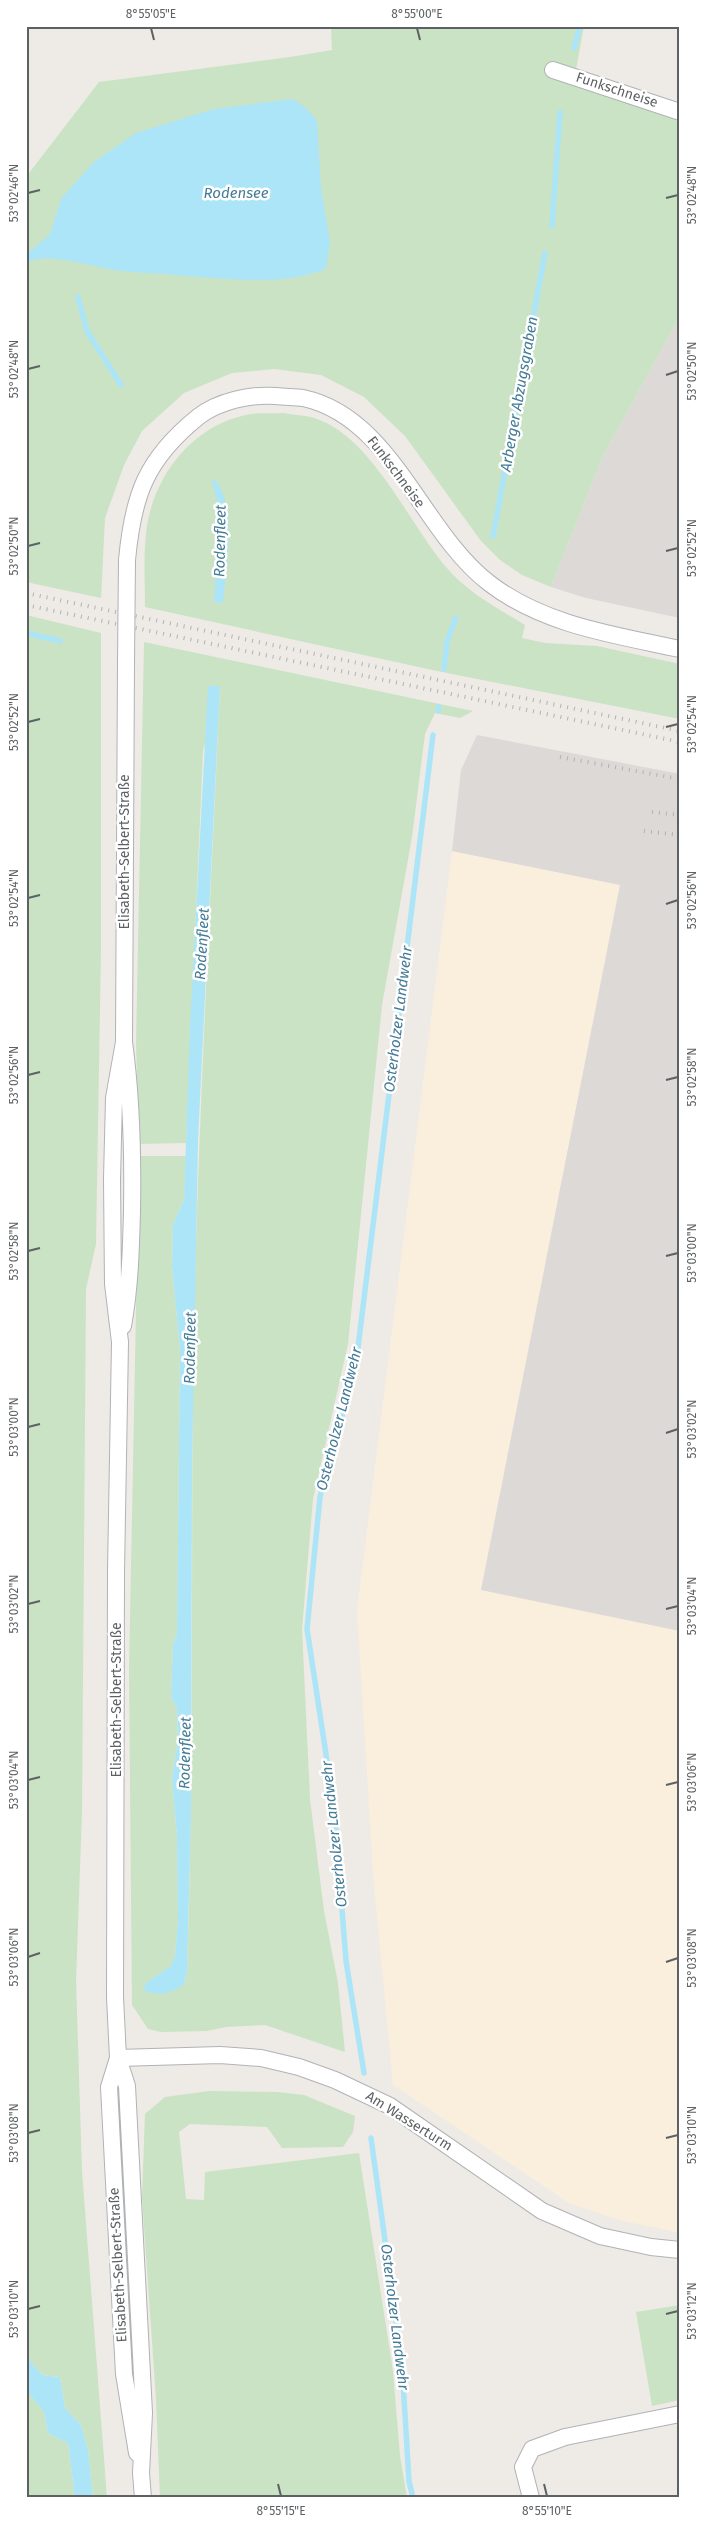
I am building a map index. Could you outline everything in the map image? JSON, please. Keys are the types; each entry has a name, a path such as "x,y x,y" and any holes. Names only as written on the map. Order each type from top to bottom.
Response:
{"street":[{"name":"Funkschneise","path":"553,70 680,112"},
{"name":"Funkschneise","path":"126,662 127,560 130,530 145,478 159,454 175,435 203,413 232,401 266,396 303,398 333,409 372,437 450,545 468,565 490,584 530,608 585,629 680,649"},
{"name":"Elisabeth-Selbert-Straße","path":"126,662 124,1042 132,1098 134,1149 130,1286 120,1342 116,1582 115,1997 118,2058 127,2086 144,2413 141,2473 143,2498"},
{"name":"Am Wasserturm","path":"118,2058 220,2055 260,2058 299,2067 335,2080 390,2106 542,2211 600,2236 651,2247 680,2250"},
{"path":"531,2498 523,2466 532,2449 565,2438 680,2414"}],"shaded area":[{"path":"680,316 680,618 586,598 551,587 602,458"},
{"path":"477,735 680,774 680,1631 481,1590 620,885 452,851 461,770"},
{"path":"452,851 620,885 481,1590 680,1631 680,2233 618,2220 569,2203 393,2085 373,1874 357,1610"}],"green space":[{"path":"331,26 584,26 575,75 680,105 680,316 602,458 551,587 522,575 500,560 481,541 405,436 364,397 321,375 274,369 232,373 184,393 142,431 124,465 105,518 101,598 26,582 26,177 99,82 332,50"},
{"path":"284,413 314,418 335,428 353,442 388,483 446,567 473,592 525,625 522,638 545,643 597,646 680,664 680,719 437,671 145,607 147,526 158,488 168,471 193,441 227,421 251,414"},
{"path":"26,615 101,633 101,949 96,1244 86,1289 82,1812 76,1981 82,2171 107,2498 93,2498 88,2450 81,2425 65,2408 60,2377 42,2375 30,2361 26,2344"},
{"path":"144,642 473,711 460,718 435,713 425,734 412,837 382,1005 348,1344 313,1499 302,1629 310,1799 324,1911 338,1983 345,2052 265,2025 226,2027 207,2031 161,2032 148,2029 132,2005 129,1670 139,1156 186,1156 184,1200 173,1224 172,1267 180,1349 177,1634 173,1644 171,1696 177,1709 178,1739 172,1778 177,1837 178,1921 175,1956 172,1966 146,1983 184,1984 187,1971 191,1821 195,1285 204,1028 220,686 203,751 186,1143 139,1144 136,1044"},
{"path":"209,2091 277,2092 304,2095 355,2116 353,2132 343,2147 282,2148 267,2127 190,2124 179,2132 186,2199 204,2200 205,2172 359,2153 393,2371 400,2456 407,2498 160,2498 156,2399 142,2198 145,2114 165,2097"},
{"path":"680,2305 680,2400 652,2406 636,2312"},
{"path":"26,2390 44,2412 48,2433 68,2443 75,2498 26,2498"}],"water":[{"name":"Rodensee","path":"293,99 306,108 317,120 321,188 330,242 326,269 308,275 289,278 251,280 122,271 56,259 34,260 26,263 26,251 32,250 50,234 61,199 94,162 136,133 214,109"},
{"path":"215,479 222,492 228,522 228,556 223,603 214,602 219,510 212,481"},
{"path":"208,686 220,686 198,1140 192,1469 191,1813 187,1971 184,1984 170,1992 161,1994 145,1991 144,1988 146,1983 171,1966 175,1956 178,1921 177,1837 172,1778 178,1739 177,1709 171,1696 173,1644 177,1634 180,1349 172,1267 173,1224 184,1200 190,1025"},
{"path":"26,2344 30,2361 42,2375 60,2377 65,2408 81,2425 88,2450 93,2498 75,2498 68,2443 48,2433 44,2412 26,2390"}],"waterway":[{"name":"Arberger Abzugsgraben","path":"574,48 580,26"},
{"name":"Arberger Abzugsgraben","path":"552,226 560,112"},
{"name":"Arberger Abzugsgraben","path":"493,536 545,253"},
{"name":"Rodenfleet","path":"78,297 87,331 121,385"},
{"name":"Arberger Abzugsgraben","path":"444,669 447,641 456,618"},
{"name":"Osterholzer Landwehr","path":"26,633 60,641"},
{"name":"Arberger Abzugsgraben","path":"438,711 439,707"},
{"name":"Osterholzer Landwehr","path":"364,2073 346,1961 334,1807 307,1629 320,1497 356,1364 433,735"},
{"name":"Osterholzer Landwehr","path":"371,2138 402,2365 409,2481 413,2498"}],"railway":[{"path":"26,593 680,731"},
{"path":"26,605 680,742"},
{"path":"560,757 680,779"},
{"path":"652,812 680,815"},
{"path":"644,831 680,835"}]}
